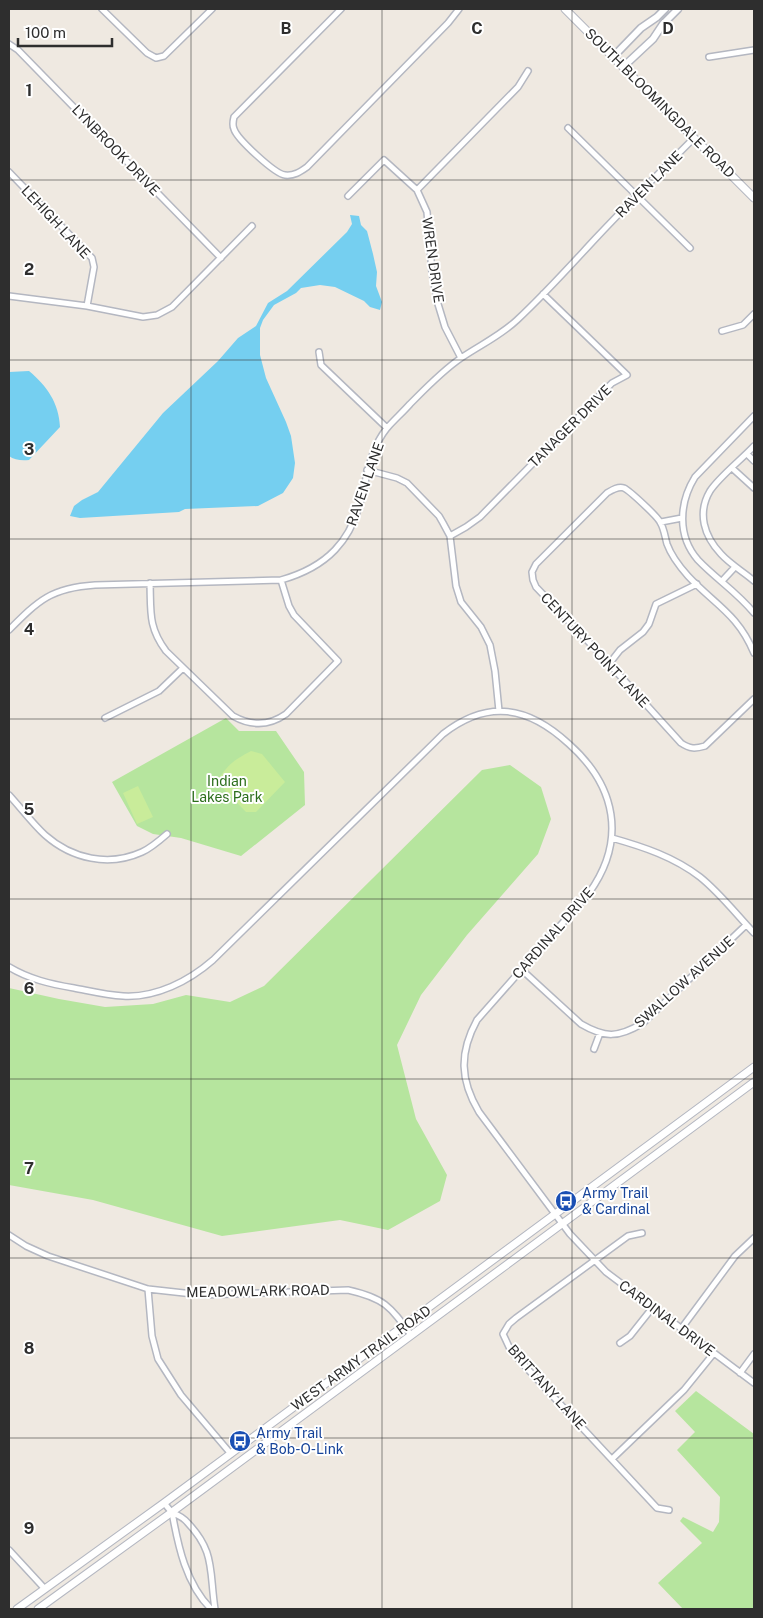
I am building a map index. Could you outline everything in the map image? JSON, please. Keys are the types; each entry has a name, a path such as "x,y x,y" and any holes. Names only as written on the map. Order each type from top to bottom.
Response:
{"main road":[{"name":"SOUTH BLOOMINGDALE ROAD","path":"565,9 754,198"},
{"name":"WEST ARMY TRAIL ROAD","path":"16,1609 45,1590 231,1454 754,1067"},
{"name":"WEST ARMY TRAIL ROAD","path":"38,1609 754,1082"}],"street":[{"path":"102,9 148,53 156,58 164,56 212,9"},
{"path":"341,9 239,111 233,120 233,127 239,136 271,168 282,174 296,174 307,167 448,23 459,9"},
{"path":"613,57 641,28 665,9"},
{"path":"623,67 653,39 663,24 678,9"},
{"name":"LYNBROOK DRIVE","path":"9,44 18,50 221,258"},
{"path":"709,57 754,50"},
{"path":"417,190 518,87 528,71"},
{"path":"568,128 690,248"},
{"name":"RAVEN LANE","path":"9,630 37,603 56,592 79,586 281,580 308,571 321,563 343,542 353,525 374,448 387,428 434,380 461,358 502,333 543,294 694,138"},
{"name":"WREN DRIVE","path":"348,196 384,160 417,190 427,212 432,272 438,304 446,327 461,358"},
{"name":"LEHIGH LANE","path":"9,172 92,258 94,267 87,306"},
{"path":"9,296 87,306 144,317 163,312 172,307 252,226"},
{"name":"TANAGER DRIVE","path":"450,536 480,516 612,383 627,375 543,294"},
{"path":"722,331 743,325 754,314"},
{"path":"319,352 322,364 387,428"},
{"path":"754,416 695,477 686,494 682,518 689,546 698,560 734,591 754,613"},
{"path":"754,446 710,490 702,514 707,534 720,553 754,581"},
{"path":"747,454 754,461"},
{"path":"732,468 754,488"},
{"path":"367,470 397,478 407,483 439,516 450,536 458,595 464,607 481,627 493,657 499,711"},
{"name":"CENTURY POINT LANE","path":"661,522 630,492 623,488 613,489 536,564 532,572 536,588 681,743 688,748 696,749 706,746 754,699"},
{"path":"682,518 661,522 668,547 677,562 697,584 722,606 752,640 754,653"},
{"path":"722,581 735,567"},
{"path":"150,583 154,631 166,651 233,716 243,721 262,723 275,720 286,714 338,661 294,615 288,606 281,580"},
{"path":"609,664 620,650 644,632 656,604 697,584"},
{"path":"105,718 159,691 184,668"},
{"name":"CARDINAL DRIVE","path":"9,966 20,973 46,982 105,994 125,996 148,994 179,984 213,960 454,725 469,717 499,711 523,714 545,724 585,758 600,781 607,797 612,838 607,860 595,886 477,1020 471,1032 463,1062 470,1095 479,1112 555,1215 594,1260 606,1272 754,1383"},
{"path":"9,795 45,834 64,848 83,857 101,861 131,856 142,852 167,834"},
{"path":"612,838 646,848 677,862 712,887 754,933"},
{"name":"SWALLOW AVENUE","path":"522,970 581,1024 607,1036 626,1032 643,1023 746,925"},
{"path":"594,1049 600,1033"},
{"path":"594,1260 628,1236 642,1233"},
{"name":"MEADOWLARK ROAD","path":"9,1235 26,1246 48,1256 148,1289 202,1295 348,1290 364,1293 380,1300 390,1308 411,1335"},
{"path":"681,1328 735,1256 754,1238"},
{"name":"BRITTANY LANE","path":"594,1260 516,1318 509,1324 503,1334 510,1349 522,1364 612,1459"},
{"path":"148,1289 152,1336 158,1359 181,1395 231,1454"},
{"path":"620,1343 630,1336 653,1308"},
{"path":"669,1510 657,1508 612,1459 684,1390 714,1353"},
{"path":"740,1373 754,1354"},
{"path":"164,1503 172,1512 183,1518 206,1548 211,1567 215,1609"},
{"path":"172,1512 182,1558 193,1584 211,1609"},
{"path":"9,1550 45,1590"}],"green space":[{"name":"Indian Lakes Park","path":"226,718 239,731 276,731 304,772 305,805 241,856 181,838 153,834 137,826 112,782"},
{"path":"251,751 262,754 285,782 256,812 246,812 217,782 231,764"},
{"path":"510,765 541,787 551,819 538,854 467,935 421,995 397,1045 416,1119 447,1175 440,1201 388,1230 340,1220 222,1236 93,1200 9,1185 9,988 105,1007 153,1004 186,995 230,1002 264,986 482,770"},
{"path":"138,786 153,817 137,824 123,793"},
{"path":"696,1391 754,1434 754,1609 683,1609 658,1583 702,1543 680,1521 683,1517 713,1532 719,1522 720,1497 677,1450 695,1432 675,1411"}],"water":[{"path":"350,215 359,216 361,225 367,231 377,272 376,286 382,302 380,310 370,307 364,301 335,287 320,285 301,288 296,293 274,305 263,320 260,328 260,355 266,378 291,436 295,463 293,478 283,493 258,506 185,509 179,512 80,518 70,516 74,506 98,492 163,413 218,361 238,338 256,326 268,303 287,291 347,232 352,224"},
{"path":"29,371 51,396 57,410 60,427 29,460 21,460 9,456 9,372"}],"place":[{"name":"Army Trail & Cardinal","path":"566,1201"},
{"name":"Army Trail & Bob-O-Link","path":"240,1441"}]}
